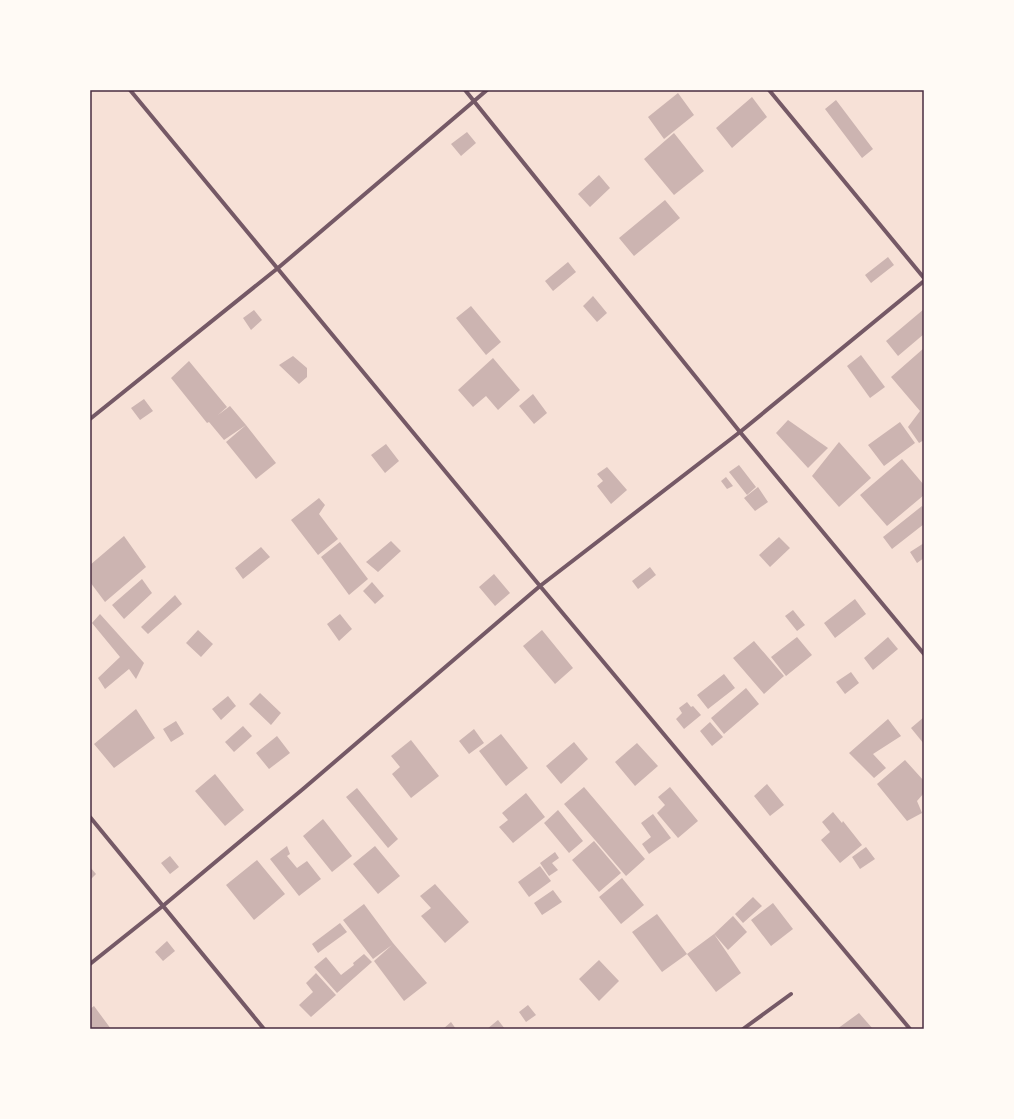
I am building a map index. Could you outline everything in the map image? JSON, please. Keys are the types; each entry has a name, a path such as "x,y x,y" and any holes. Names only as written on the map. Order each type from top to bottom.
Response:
{"street":[{"path":"130,90 540,586 910,1029"},
{"path":"465,90 740,432 924,654"},
{"path":"90,419 278,268 487,90"},
{"path":"90,964 164,905 303,789 540,586 740,432 924,279 769,90"},
{"path":"90,817 164,905 264,1029"},
{"path":"743,1029 790,994"}],"building":[{"path":"678,93 694,115 664,139 648,117"},
{"path":"752,97 767,117 732,148 716,128"},
{"path":"836,100 873,149 862,158 825,109"},
{"path":"467,132 476,143 461,156 451,144"},
{"path":"674,133 704,171 674,195 644,159"},
{"path":"599,175 610,188 590,207 578,194"},
{"path":"665,200 680,218 634,256 619,238"},
{"path":"888,257 894,265 871,283 865,275"},
{"path":"568,262 576,272 553,291 545,281"},
{"path":"593,296 607,313 597,322 583,306"},
{"path":"471,306 501,342 486,355 456,318"},
{"path":"924,309 924,334 898,356 886,341"},
{"path":"254,310 262,320 251,330 243,318"},
{"path":"924,348 924,440 919,443 908,427 920,411 891,377"},
{"path":"861,355 885,387 870,398 847,366"},
{"path":"293,356 307,368 307,377 299,384 279,365"},
{"path":"493,358 520,390 498,410 486,396 473,407 458,390"},
{"path":"189,361 227,407 218,415 230,406 246,425 224,440 209,422 207,423 171,378"},
{"path":"533,394 547,413 534,424 519,406"},
{"path":"144,399 153,411 140,420 131,408"},
{"path":"788,420 828,448 808,468 776,433"},
{"path":"900,422 915,443 884,466 868,445"},
{"path":"246,425 276,463 256,479 226,442"},
{"path":"839,442 871,478 839,507 812,476"},
{"path":"386,444 399,461 385,473 371,455"},
{"path":"902,459 924,485 924,495 887,526 860,495"},
{"path":"739,465 756,487 747,495 729,472"},
{"path":"607,467 627,490 611,504 597,486 603,481 597,474"},
{"path":"726,477 733,486 727,489 721,481"},
{"path":"758,487 768,502 755,511 744,498"},
{"path":"319,498 325,505 319,514 338,539 318,555 291,520"},
{"path":"922,506 924,509 924,524 892,549 883,537"},
{"path":"124,536 146,567 105,602 90,582 90,565"},
{"path":"779,537 790,548 770,567 759,555"},
{"path":"391,541 401,551 378,572 366,562"},
{"path":"340,542 368,579 349,595 321,557"},
{"path":"924,543 924,558 917,563 910,552"},
{"path":"261,547 270,557 243,579 235,568"},
{"path":"650,567 656,575 638,589 632,581"},
{"path":"494,574 510,593 495,606 479,587"},
{"path":"142,579 152,593 124,619 112,605"},
{"path":"372,582 384,596 375,604 363,591"},
{"path":"175,595 182,604 148,634 141,627"},
{"path":"855,599 866,614 835,638 824,623"},
{"path":"793,610 805,625 797,631 785,616"},
{"path":"100,614 144,663 136,679 129,669 105,689 98,678 120,657 92,623"},
{"path":"340,614 352,629 339,641 327,624"},
{"path":"198,630 213,644 201,657 186,643"},
{"path":"542,630 573,668 555,684 523,646"},
{"path":"797,637 812,655 786,676 771,657"},
{"path":"888,637 898,649 873,670 864,658"},
{"path":"754,641 784,676 764,694 733,658"},
{"path":"851,672 859,683 845,694 836,682"},
{"path":"724,674 735,688 708,709 697,695"},
{"path":"746,688 759,704 724,734 711,718"},
{"path":"260,693 281,713 271,725 249,704"},
{"path":"228,696 236,706 221,720 212,709"},
{"path":"687,702 701,715 684,729 676,719 682,713 679,708"},
{"path":"136,709 155,738 114,768 94,744"},
{"path":"924,717 924,744 911,728"},
{"path":"888,719 901,736 873,754 886,768 874,778 849,753"},
{"path":"176,721 184,734 171,742 163,729"},
{"path":"710,722 723,737 712,746 700,731"},
{"path":"243,726 252,736 234,752 225,742"},
{"path":"474,729 484,743 469,754 459,741"},
{"path":"501,734 528,768 506,786 479,751"},
{"path":"277,736 290,753 269,769 256,753"},
{"path":"411,740 439,776 411,798 392,774 400,767 391,756"},
{"path":"574,742 588,759 561,784 546,766"},
{"path":"637,743 658,766 635,786 615,762"},
{"path":"905,760 924,781 924,793 917,801 922,813 907,821 877,784"},
{"path":"215,774 244,810 225,826 195,791"},
{"path":"767,784 784,805 770,816 754,796"},
{"path":"584,787 645,859 626,876 564,804"},
{"path":"670,787 698,821 678,838 657,813 665,805 658,797"},
{"path":"357,788 398,839 388,848 346,797"},
{"path":"526,793 545,817 513,843 499,827 508,820 502,813"},
{"path":"558,810 583,841 569,853 544,823"},
{"path":"833,812 842,823 843,821 862,845 840,863 821,840 830,832 822,822"},
{"path":"653,814 671,838 649,854 642,844 651,837 641,823"},
{"path":"323,819 352,856 332,872 303,836"},
{"path":"594,841 621,873 599,892 572,860"},
{"path":"287,846 290,854 287,856 297,868 307,861 321,879 299,896 270,859"},
{"path":"375,846 400,876 378,894 353,864"},
{"path":"866,847 875,859 860,869 852,857"},
{"path":"555,852 559,858 552,863 558,870 549,876 540,863"},
{"path":"170,856 179,867 170,874 161,863"},
{"path":"257,860 285,894 254,920 226,885"},
{"path":"540,866 551,881 529,897 518,882"},
{"path":"90,867 96,874 90,880"},
{"path":"622,878 644,905 621,924 599,897"},
{"path":"435,884 469,922 445,943 421,916 431,908 420,896"},
{"path":"553,890 562,902 542,915 534,903"},
{"path":"753,897 762,906 743,923 735,914"},
{"path":"773,903 793,929 771,946 751,920"},
{"path":"364,904 393,943 427,983 404,1001 374,961 392,945 373,959 343,920"},
{"path":"657,914 687,954 662,972 632,932"},
{"path":"733,916 747,932 728,950 714,934"},
{"path":"340,923 347,932 318,953 312,944"},
{"path":"714,934 741,973 716,992 687,954"},
{"path":"167,941 175,951 163,961 155,952"},
{"path":"364,954 372,962 337,993 314,967 326,957 341,975 354,965 353,963"},
{"path":"599,960 619,981 599,1001 579,979"},
{"path":"316,973 336,995 311,1017 299,1005 313,992 306,983"},
{"path":"528,1005 536,1015 526,1022 519,1012"},
{"path":"94,1006 111,1029 91,1029 90,1009"},
{"path":"859,1013 873,1029 837,1029"},
{"path":"498,1020 505,1029 487,1029"},
{"path":"451,1022 456,1029 443,1029"}]}
